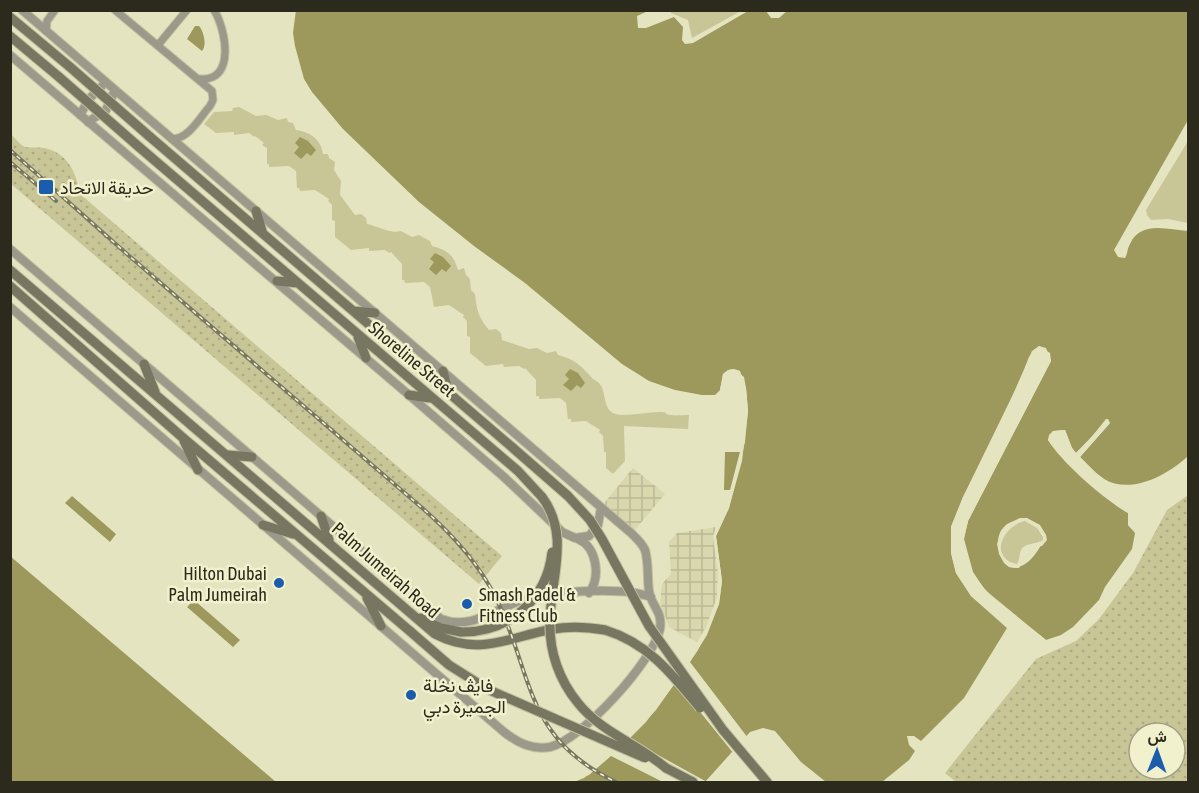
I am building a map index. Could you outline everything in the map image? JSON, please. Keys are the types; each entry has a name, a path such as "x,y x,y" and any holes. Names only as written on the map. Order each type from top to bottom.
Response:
{"main road":[{"name":"Shoreline Street","path":"10,17 568,496 590,520 602,538 649,626 723,730"},
{"name":"Shoreline Street","path":"10,36 525,477 542,497 552,514 558,542 550,631 552,650 562,678 577,702 597,723 645,752 666,768"},
{"path":"256,211 263,234"},
{"name":"Palm Jumeirah Road","path":"10,270 228,455 428,630 448,640 463,644 493,645 564,628 605,630 629,639 669,670 767,783"},
{"path":"276,281 299,284"},
{"name":"Palm Jumeirah Road","path":"13,289 449,665 487,689 666,768 693,783"},
{"path":"353,311 375,313"},
{"path":"357,335 366,358"},
{"path":"144,364 156,394"},
{"path":"442,371 448,391"},
{"path":"409,395 432,399"},
{"path":"182,436 198,470"},
{"path":"228,455 252,457"},
{"path":"390,596 423,620 435,626 461,632 485,630 508,622 527,607 542,586 549,571 553,546 542,497"},
{"path":"321,516 330,543"},
{"path":"263,525 298,535"},
{"path":"365,593 381,626"}],"street":[{"path":"10,307 512,738 529,746 547,747 565,741 612,700 656,639 660,627 660,614 651,597 644,547 631,533 22,10"},
{"path":"46,31 47,21 55,10"},
{"path":"158,45 187,10"},
{"path":"200,79 209,79 219,73 225,57 224,30 214,10"},
{"path":"116,11 212,91 212,103 185,136 172,140"},
{"path":"10,55 504,477 562,532 586,543 593,554 595,581 589,593"},
{"path":"80,115 92,94 107,83"},
{"path":"88,122 106,110 115,90"},
{"path":"10,249 435,614 448,621 468,622 508,605 537,597 626,591 651,597"},
{"path":"575,538 585,538 596,529 601,508"}],"shaded area":[{"path":"296,10 648,11 637,16 638,28 646,28 674,17 683,27 682,40 685,44 693,43 748,11 766,11 771,18 779,18 788,10 1188,11 1188,120 1114,250 1118,257 1125,258 1135,237 1148,229 1188,231 1188,456 1170,470 1149,481 1126,485 1115,483 1101,477 1080,457 1110,423 1098,430 1076,453 1065,430 1053,431 1048,440 1063,459 1085,480 1128,513 1128,525 1135,533 1132,549 1105,587 1099,600 1073,627 1061,635 1046,640 993,598 982,585 966,557 964,540 968,521 1051,361 1050,353 1039,346 1029,357 951,527 951,553 956,573 971,596 1007,628 964,698 921,741 914,736 907,736 909,745 915,751 909,760 882,782 826,782 801,762 775,731 763,728 750,732 705,782 574,782 584,778 624,744 656,710 698,650 719,604 722,581 716,536 729,508 742,461 748,411 746,388 740,371 731,370 723,374 720,390 715,395 702,395 675,390 649,381 622,364 525,283 419,202 343,129 304,79 293,33","holes":["1027,518 1046,535 1037,552 1022,566 1009,567 1005,563 998,539 1003,528 1010,523"]},
{"path":"671,10 741,11 692,38 688,20 671,13"},
{"path":"195,26 199,26 205,42 202,51 187,39"},
{"path":"239,107 256,116 266,115 278,120 287,118 296,130 314,137 320,144 323,154 328,154 329,158 335,162 334,170 341,181 340,195 355,215 361,214 366,218 367,224 388,231 401,231 412,237 419,235 430,241 432,246 449,254 458,270 464,268 470,279 471,290 475,294 477,309 482,321 489,330 496,329 501,333 502,340 529,349 537,348 547,353 556,351 558,355 577,364 599,383 609,409 616,414 664,412 672,415 689,415 688,429 624,426 625,461 613,474 606,468 606,452 604,452 603,436 600,430 586,421 571,422 571,419 568,419 566,403 560,398 539,399 539,396 536,396 536,380 525,368 504,367 503,364 486,366 470,353 470,337 467,336 467,321 464,315 449,305 434,307 430,287 424,282 405,283 402,280 402,264 391,252 369,251 369,248 351,250 335,237 335,221 332,220 332,205 329,199 315,190 300,191 297,188 296,171 289,166 269,167 267,148 255,136 249,133 234,135 234,132 216,133 204,124 214,112 232,111 233,108"},
{"path":"11,134 25,147 44,148 65,159 76,178 80,194 502,556 479,584 11,184"},
{"path":"300,137 308,141 316,150 311,156 307,153 301,159 294,153 299,147 295,143"},
{"path":"1188,141 1188,223 1168,219 1151,220 1146,210"},
{"path":"435,253 443,257 451,266 446,272 442,269 436,275 429,269 434,262 430,259"},
{"path":"570,369 578,373 585,383 581,388 577,385 571,391 563,385 569,379 565,375"},
{"path":"725,452 740,452 730,490 724,490"},
{"path":"633,468 665,494 634,531 606,508 605,502"},
{"path":"1188,495 1188,782 956,782 945,773 1036,659 1076,641 1099,619 1133,573 1167,510"},
{"path":"72,496 116,534 110,542 65,503"},
{"path":"1025,521 1037,528 1043,540 1023,547 1017,564 1008,561 1003,556 1002,543 1010,529"},
{"path":"716,527 713,536 718,569 717,597 706,627 697,642 669,627 660,602 662,584 671,574 669,542 677,533"},
{"path":"10,556 276,782 11,782"},
{"path":"194,600 240,640 233,647 187,607"}],"pier":[{"path":"1039,346 1046,348 1051,361 968,521 964,539 973,572 985,590 1046,640 1046,643 983,592 970,574 961,539 965,520 1048,361 1044,351 1040,349 1034,353 1025,378 965,498 954,527 954,553 959,571 973,594 1010,626 1010,630 971,596 956,573 951,553 951,527 963,497 999,427 1032,351"},
{"path":"734,369 744,377 746,388 748,411 745,442 729,508 716,536 722,581 719,604 707,635 690,662 748,738 734,754 676,682 646,722 629,739 707,782 663,782 611,756 589,775 571,782 587,772 643,720 695,649 712,618 719,581 713,536 730,493 741,449 745,411 742,380 738,374 734,372 725,375 723,391 720,390 723,374"},
{"path":"1106,419 1110,423 1080,457 1111,484 1104,483 1095,476 1074,455 1063,433 1055,433 1051,440 1069,461 1118,504 1131,511 1131,524 1135,528 1132,529 1128,525 1128,513 1067,463 1048,440 1053,431 1065,430 1076,453"},
{"path":"1020,518 1027,518 1040,525 1047,540 1042,546 1035,547 1043,541 1043,536 1038,528 1027,521 1020,521 1009,527 1001,539 1000,549 1011,564 1022,563 1019,568 1015,568 1004,563 997,544 1001,531 1007,524"}],"railway":[{"path":"10,150 443,527 481,572 496,598 526,679 548,725 564,746 586,765 616,782"},
{"path":"10,162 56,201"}],"place":[{"name":"حديقة الاتحاد","path":"46,187"},
{"name":"Hilton Dubai Palm Jumeirah","path":"279,583"},
{"name":"Smash Padel & Fitness Club","path":"467,604"},
{"name":"فايڤ نخلة الجميرة دبي","path":"411,695"}]}
